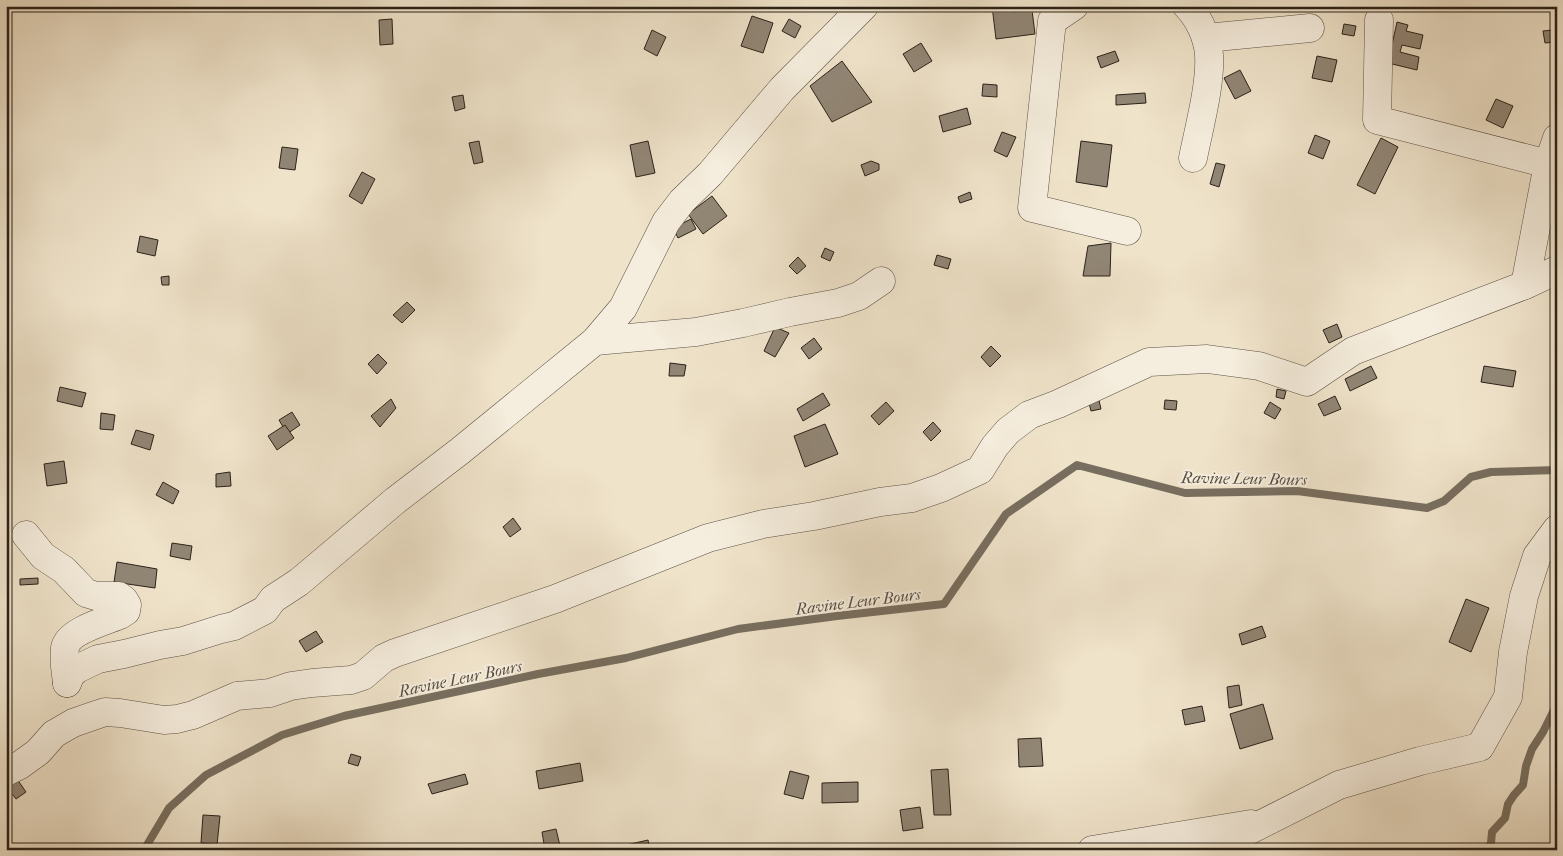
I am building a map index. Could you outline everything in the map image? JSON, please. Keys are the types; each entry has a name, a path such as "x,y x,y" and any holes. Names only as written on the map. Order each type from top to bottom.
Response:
{"street":[{"path":"26,535 43,556 64,570 86,593 96,596 119,596 127,605 126,612 82,630 69,639 65,648 67,683 71,674 77,669 98,659 183,641 234,626 265,610 273,599 299,582 396,500 460,452 594,341 623,308 666,222 682,201 710,174 782,89 864,6"},
{"path":"1074,6 1052,21 1032,208 1127,231"},
{"path":"1187,6 1195,14 1206,38 1210,54 1208,81 1193,158"},
{"path":"1379,20 1377,120 1548,164"},
{"path":"1206,38 1310,28"},
{"path":"1525,285 1548,164 1557,138"},
{"path":"6,772 38,752 54,734 73,723 104,712 164,720 177,719 193,715 237,696 270,692 312,683 351,680 363,676 384,658 395,653 555,599 708,538 763,524 912,498 941,488 980,470 995,446 1008,431 1029,415 1058,404 1149,362 1207,359 1259,366 1307,382 1354,351 1525,285 1557,270"},
{"path":"594,341 696,332 743,323 838,303 859,296 881,281"},
{"path":"1221,850 1232,840 1339,784 1420,761 1480,747 1508,698 1513,652 1524,596 1537,556 1557,529"},
{"path":"1092,850 1269,821"}],"building":[{"path":"992,6 1012,6 1013,12 1032,10 1035,34 996,39"},
{"path":"1419,6 1434,6 1436,11 1419,11"},
{"path":"1505,6 1540,6 1506,11"},
{"path":"752,16 773,23 763,53 741,46"},
{"path":"392,19 393,44 380,45 379,20"},
{"path":"789,19 801,26 795,38 782,31"},
{"path":"1397,22 1408,25 1406,31 1423,35 1420,49 1402,45 1400,52 1419,57 1417,70 1388,63"},
{"path":"1344,24 1356,26 1354,36 1342,34"},
{"path":"652,30 666,37 657,56 644,49"},
{"path":"1553,30 1555,42 1545,43 1543,31"},
{"path":"921,43 932,61 914,72 903,54"},
{"path":"1115,51 1119,61 1101,68 1097,57"},
{"path":"1317,56 1337,60 1332,82 1312,78"},
{"path":"842,61 872,102 832,122 810,86"},
{"path":"1240,70 1251,91 1235,99 1224,78"},
{"path":"983,84 997,85 997,97 982,96"},
{"path":"1145,93 1146,103 1116,105 1116,95"},
{"path":"463,95 465,108 455,111 452,97"},
{"path":"1496,99 1513,106 1503,128 1486,120"},
{"path":"967,108 971,124 943,132 939,116"},
{"path":"1002,132 1016,137 1007,157 994,151"},
{"path":"1315,135 1330,141 1323,159 1308,153"},
{"path":"1381,138 1398,147 1375,194 1357,185"},
{"path":"479,141 483,162 474,164 469,143"},
{"path":"648,141 655,173 636,177 630,145"},
{"path":"1081,141 1112,145 1107,187 1076,182"},
{"path":"282,147 298,149 295,170 279,168"},
{"path":"871,161 879,164 879,170 865,176 861,165"},
{"path":"1216,163 1225,165 1219,187 1210,184"},
{"path":"362,172 375,179 362,204 349,196"},
{"path":"970,192 972,199 960,203 958,197"},
{"path":"712,196 727,216 703,234 688,214"},
{"path":"691,219 696,229 678,238 673,228"},
{"path":"140,236 158,240 155,256 137,252"},
{"path":"1111,243 1110,276 1083,276 1088,246"},
{"path":"825,248 834,252 830,261 821,257"},
{"path":"937,255 951,259 948,269 934,265"},
{"path":"798,257 806,266 797,274 789,266"},
{"path":"169,276 169,285 162,285 161,277"},
{"path":"407,302 415,310 402,323 393,315"},
{"path":"1337,324 1342,337 1329,343 1323,330"},
{"path":"775,327 789,333 775,357 764,351"},
{"path":"814,338 822,349 809,359 801,348"},
{"path":"991,346 1001,356 990,367 981,357"},
{"path":"378,354 387,363 377,374 368,364"},
{"path":"670,363 686,365 684,376 669,376"},
{"path":"1371,366 1377,378 1350,391 1345,379"},
{"path":"1484,366 1516,371 1513,387 1481,382"},
{"path":"60,387 86,393 82,407 57,401"},
{"path":"1277,389 1286,391 1284,399 1276,397"},
{"path":"823,393 830,405 803,421 797,409"},
{"path":"1098,396 1101,409 1091,411 1088,399"},
{"path":"1335,396 1341,409 1324,416 1318,404"},
{"path":"391,399 396,408 380,427 371,416"},
{"path":"1165,400 1177,401 1176,410 1164,409"},
{"path":"886,402 894,411 879,425 871,416"},
{"path":"1270,402 1281,409 1275,419 1264,413"},
{"path":"292,412 300,425 287,434 279,420"},
{"path":"101,413 115,415 113,430 100,429"},
{"path":"933,422 941,431 931,441 923,432"},
{"path":"825,424 838,454 805,467 794,436"},
{"path":"285,425 294,438 277,450 268,436"},
{"path":"136,430 154,435 150,450 131,444"},
{"path":"64,461 67,483 47,486 44,464"},
{"path":"230,472 231,486 216,487 216,474"},
{"path":"163,482 179,491 173,504 156,495"},
{"path":"513,518 521,529 510,537 503,527"},
{"path":"172,543 192,546 190,560 170,556"},
{"path":"117,562 157,569 155,588 114,582"},
{"path":"38,578 38,584 20,585 20,579"},
{"path":"1466,599 1489,608 1471,652 1449,642"},
{"path":"1262,626 1266,637 1242,645 1239,634"},
{"path":"316,631 323,642 306,652 299,641"},
{"path":"1239,685 1242,705 1229,708 1227,687"},
{"path":"1263,704 1273,739 1240,749 1230,714"},
{"path":"1202,706 1205,721 1185,725 1182,710"},
{"path":"1041,738 1043,766 1019,767 1018,739"},
{"path":"351,754 361,757 358,766 348,763"},
{"path":"580,763 583,781 539,789 536,771"},
{"path":"948,769 951,815 934,815 931,770"},
{"path":"790,771 809,776 803,799 784,794"},
{"path":"465,774 468,784 432,794 428,784"},
{"path":"17,779 26,792 16,799 6,786"},
{"path":"858,782 858,802 822,803 822,783"},
{"path":"920,807 923,828 903,831 900,810"},
{"path":"203,815 220,816 217,845 201,843"},
{"path":"556,829 561,850 545,850 542,832"},
{"path":"648,840 650,850 627,850 626,845"},
{"path":"485,845 485,850 469,850 468,846"}],"waterway":[{"name":"Ravine Leur Bours","path":"144,850 169,808 206,775 282,735 344,716 538,674 626,658 738,629 944,604 1006,514 1077,465 1185,493 1297,491 1427,508 1444,501 1471,477 1491,472 1557,470"},
{"path":"1487,850 1491,843 1492,832 1505,818 1508,804 1523,785 1526,766 1532,749 1557,704"}]}
